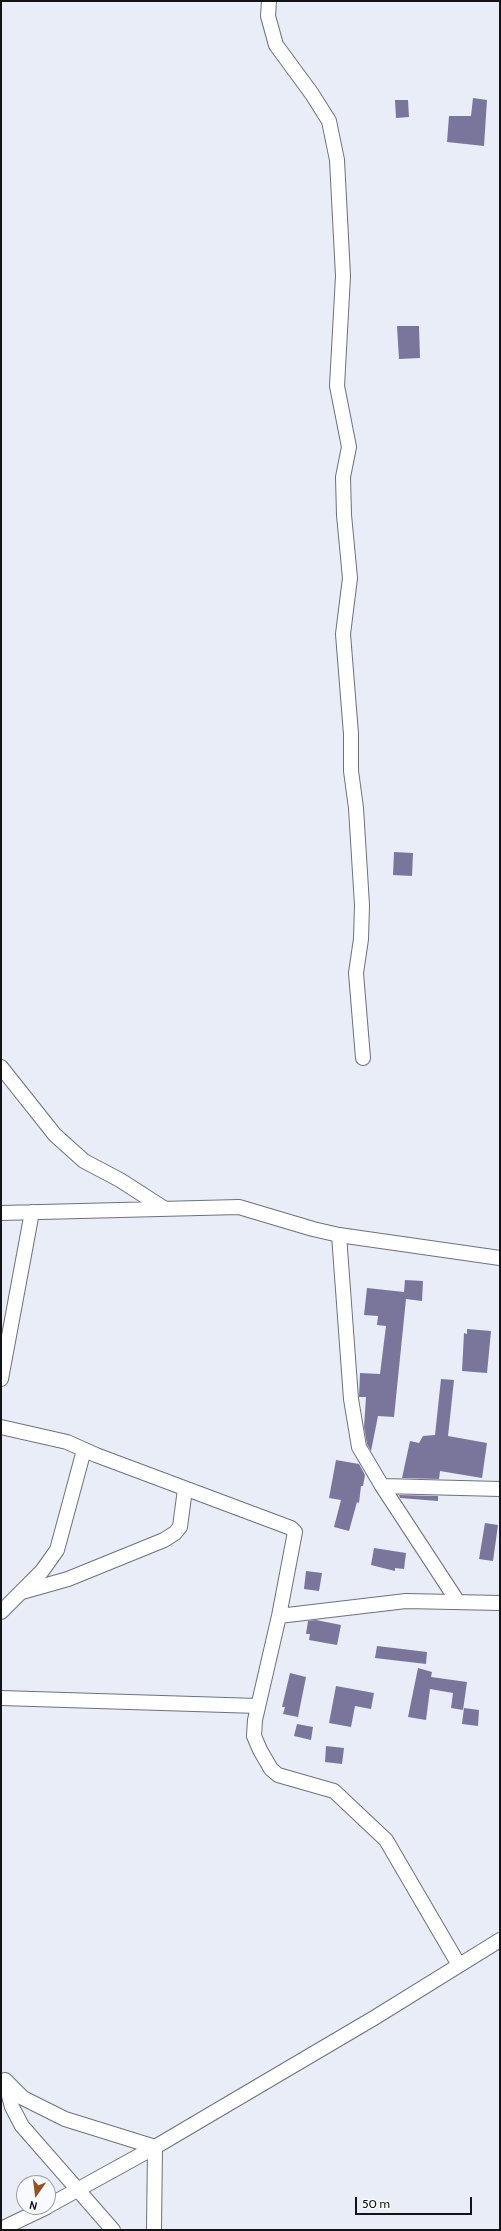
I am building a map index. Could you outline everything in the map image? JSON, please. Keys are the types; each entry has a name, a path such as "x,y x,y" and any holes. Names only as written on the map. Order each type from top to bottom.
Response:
{"street":[{"path":"269,1 268,16 276,45 312,94 329,121 337,160 343,276 337,386 349,447 343,484 344,515 350,578 343,634 351,734 351,771 356,808 362,906 361,939 356,973 362,1058"},
{"path":"1,1067 55,1135 84,1161 120,1180 165,1209"},
{"path":"1,1213 239,1207 313,1230 500,1258"},
{"path":"1,1379 32,1212"},
{"path":"339,1235 350,1399 359,1447 382,1486 458,1602"},
{"path":"1,1427 67,1442 84,1450 291,1528 295,1532 279,1616 255,1720 254,1736 271,1769 278,1775 334,1790 386,1840 459,1965"},
{"path":"1,1612 22,1592 51,1560 57,1550 84,1450"},
{"path":"382,1486 500,1489"},
{"path":"22,1592 68,1579 164,1540 175,1533 180,1527 185,1488"},
{"path":"279,1616 406,1601 500,1602"},
{"path":"1,1698 258,1706"},
{"path":"56,2202 155,2147 374,2018 500,1940"},
{"path":"3,2077 23,2098 64,2119 155,2147"},
{"path":"3,2077 12,2107 22,2126 113,2230"},
{"path":"154,2230 155,2147"},
{"path":"1,2229 31,2215"}],"building":[{"path":"473,98 487,100 484,146 447,142 449,116 471,116"},
{"path":"395,100 408,100 409,117 396,118"},
{"path":"397,326 419,326 420,358 399,359"},
{"path":"394,852 413,853 412,876 393,875"},
{"path":"405,1280 423,1281 422,1301 406,1299 394,1417 378,1416 371,1451 367,1444 364,1427 366,1397 359,1397 360,1373 380,1374 386,1326 377,1325 378,1316 364,1315 367,1288 404,1292"},
{"path":"467,1329 491,1331 487,1373 462,1371 464,1333 467,1334"},
{"path":"441,1379 454,1380 448,1436 487,1443 482,1478 440,1471 439,1479 402,1478 410,1441 419,1443 423,1436 435,1435"},
{"path":"336,1460 359,1464 365,1475 363,1486 361,1486 359,1503 357,1502 349,1531 334,1527 341,1500 329,1498"},
{"path":"399,1495 438,1496 438,1501 400,1498"},
{"path":"485,1523 498,1525 493,1561 479,1559"},
{"path":"374,1548 406,1553 404,1569 395,1568 395,1571 371,1565"},
{"path":"306,1571 322,1573 319,1591 304,1589"},
{"path":"316,1620 341,1625 337,1645 309,1640 310,1634 306,1634 308,1621"},
{"path":"377,1646 427,1652 426,1664 375,1658"},
{"path":"418,1668 432,1672 431,1677 467,1682 463,1710 451,1708 453,1693 430,1689 426,1720 408,1717"},
{"path":"290,1673 306,1677 298,1717 283,1714 285,1707 282,1707"},
{"path":"336,1686 374,1693 371,1709 355,1706 351,1727 329,1723"},
{"path":"464,1708 479,1710 478,1726 462,1724"},
{"path":"297,1724 313,1727 311,1740 294,1736"},
{"path":"326,1746 344,1748 342,1764 325,1762"}]}
